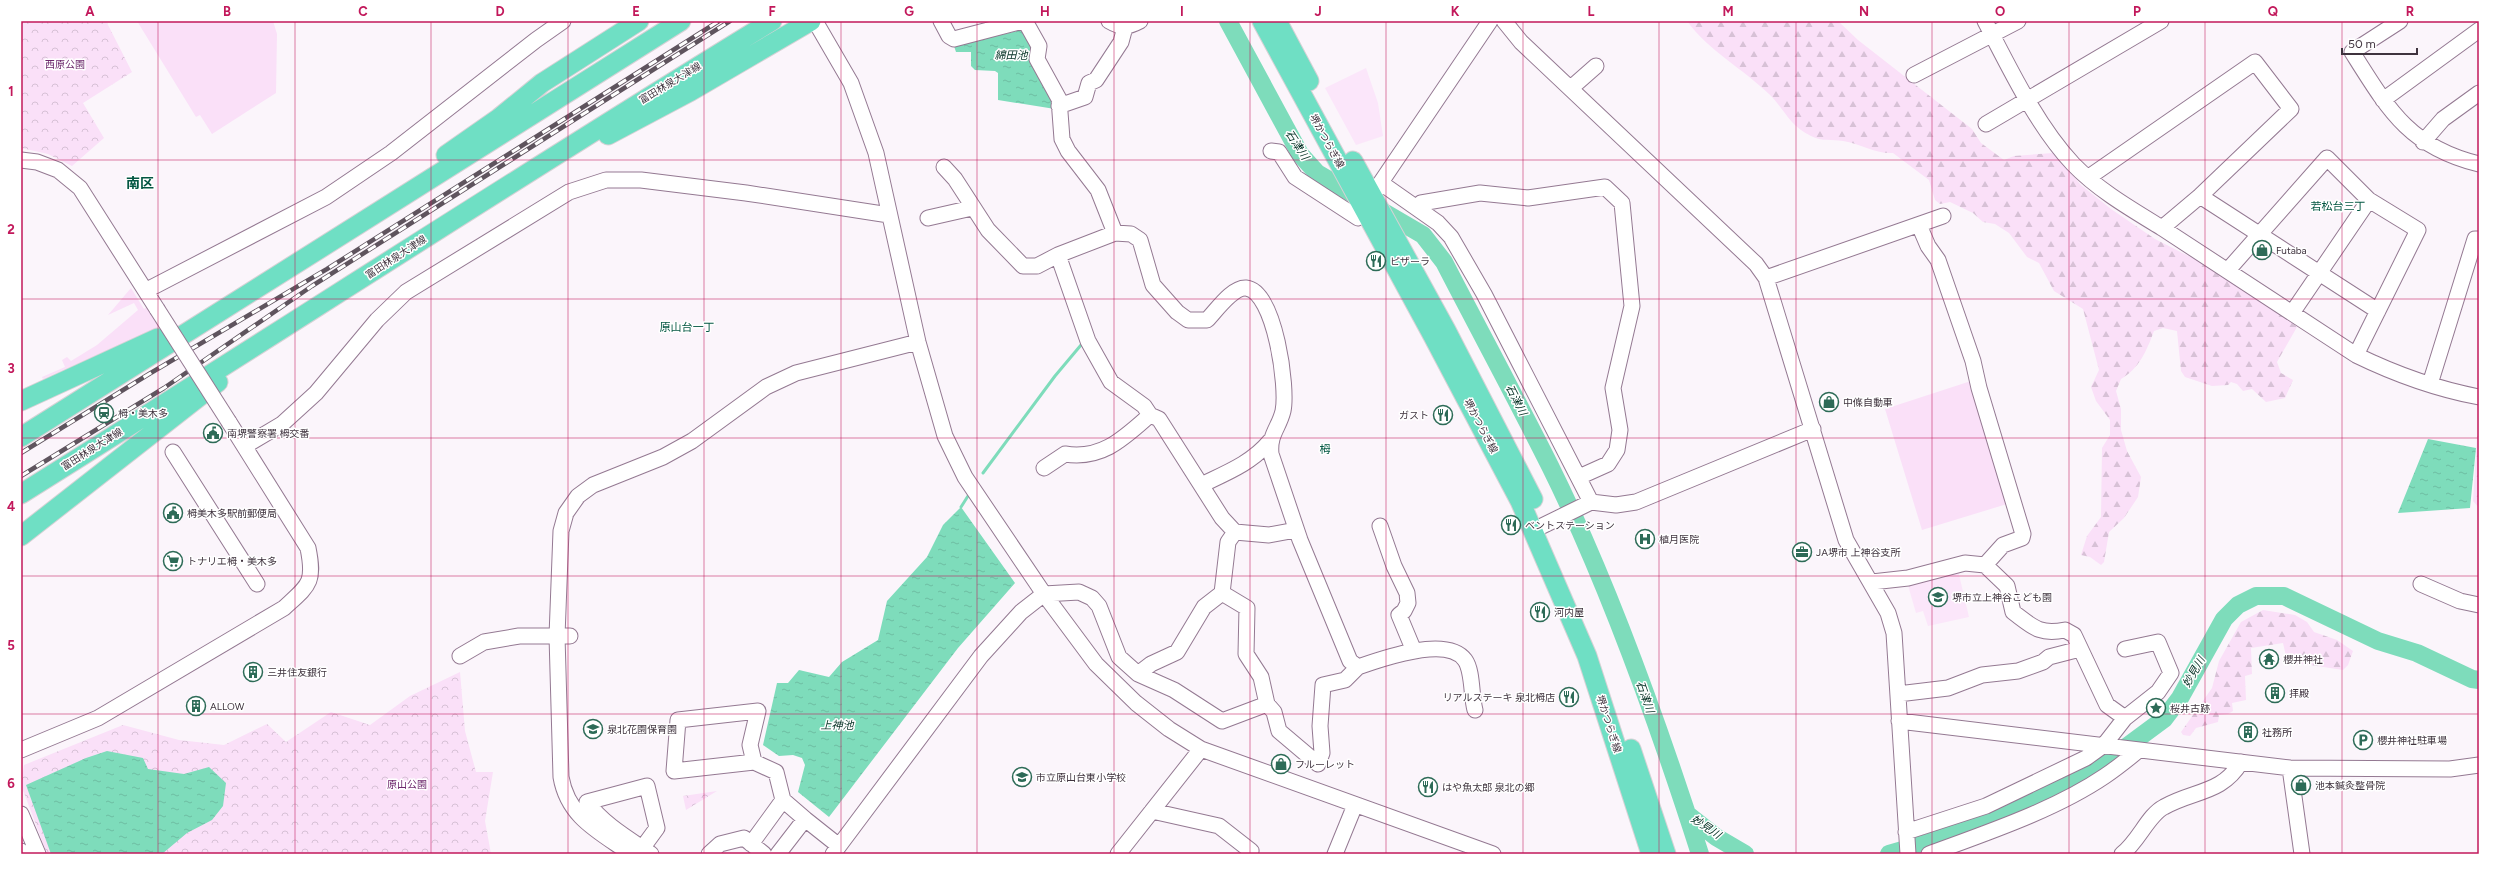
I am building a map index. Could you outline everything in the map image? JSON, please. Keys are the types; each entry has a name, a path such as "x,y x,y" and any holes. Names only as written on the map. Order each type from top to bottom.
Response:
{"main road":[{"path":"348,231 416,175 499,118 542,83 639,21"},
{"path":"21,436 682,21"},
{"name":"富田林泉大津線","path":"21,494 264,342 483,201 772,21"},
{"path":"483,201 691,91 811,21"},
{"name":"堺かつらぎ線","path":"1262,21 1342,169 1369,199 1389,228 1450,336 1514,458 1545,525 1597,650 1666,854"},
{"name":"堺かつらぎ線","path":"1277,21 1369,199 1500,462 1545,525 1651,854"},
{"path":"21,401 146,344 211,307 268,282"},
{"path":"21,536 199,398 264,342"}],"street":[{"path":"147,290 326,197 391,153 536,40 563,21"},
{"path":"815,21 851,83 876,153 918,342 945,436 965,477 1044,594 1096,664 1122,690 1169,729 1201,749 1354,805 1455,848 1493,854"},
{"path":"940,21 949,36 954,39 1024,21 1039,46 1037,59 1059,99 1062,139 1068,151 1098,190 1115,233"},
{"path":"1108,21 1125,27 1140,21"},
{"path":"1369,199 1490,21"},
{"path":"1504,21 1522,42 1756,264 1766,278 1846,540 1872,582 1888,613 1894,633 1908,854"},
{"path":"1985,21 2028,100 2073,164 2111,196 2228,270 2356,355 2381,367 2430,384 2479,397"},
{"path":"1914,75 2018,21"},
{"path":"1986,124 2161,21"},
{"path":"2400,21 2352,52 2383,100 2399,121 2423,142 2458,159 2479,164"},
{"path":"1059,106 1085,97 1089,83 1096,80 1121,42 1125,27"},
{"path":"2383,100 2479,30"},
{"path":"2089,178 2255,62 2291,109 2200,196 2162,228"},
{"path":"1571,88 1596,66"},
{"path":"2423,142 2443,119 2479,93"},
{"path":"1271,151 1279,152 1295,177 1369,199 1417,207 1438,223 1451,237 1484,294 1579,478 1589,504"},
{"path":"2228,270 2258,234 2327,158 2369,200 2418,230 2356,355"},
{"path":"21,160 37,162 58,170 80,188 147,290 157,309 245,446 308,548 312,564 308,585 284,608 98,718 21,750"},
{"path":"944,167 955,179 972,208 988,230 1023,266 1037,266 1058,255 1115,233 1131,234 1140,240 1153,285 1176,312 1188,320 1207,320 1237,290 1246,288 1257,293 1264,301 1276,336 1284,388 1283,410 1270,441 1262,451 1247,463 1201,485"},
{"path":"245,446 282,424 316,393 377,320 406,292 569,192 606,180 641,180 746,193 889,214"},
{"path":"1417,207 1421,202 1480,193 1528,198 1605,188 1622,203 1632,306 1613,388 1620,430 1617,450 1608,464 1579,478"},
{"path":"2200,196 2318,274 2378,311"},
{"path":"2292,313 2369,200"},
{"path":"928,218 972,208"},
{"path":"1766,278 1943,216"},
{"path":"1919,225 1928,246 1938,260 1973,361 1979,388 2023,534 2022,538 2003,546 1985,565"},
{"path":"2430,384 2475,239 2479,239"},
{"path":"1058,255 1088,341 1111,382 1144,406 1150,415 1160,419 1222,518 1235,532 1269,535 1296,530"},
{"path":"641,853 585,822 572,809 564,794 561,777 564,636 561,531 566,514 578,496 593,485 663,457 692,441 766,387 784,378 796,373 918,342"},
{"path":"1044,468 1065,454 1082,457 1118,443 1150,415"},
{"path":"1545,525 1589,504 1616,505 1636,502 1813,429"},
{"path":"1270,441 1270,454 1296,530 1350,661 1358,667"},
{"path":"173,452 257,584"},
{"path":"1380,526 1394,566 1407,593 1408,603 1404,611 1398,615 1414,651"},
{"path":"1138,674 1151,664 1177,652 1204,607 1222,593 1228,542 1235,532"},
{"path":"1872,582 1908,578 1965,563 1985,565 2007,586 2013,612 2038,630 2048,633 2066,630 2074,635 2108,706 2125,718"},
{"path":"2421,584 2460,601 2479,605"},
{"path":"754,762 750,745 758,711 678,720 674,771 754,762 776,772 784,800 836,850 981,656 1021,612 1044,594 1079,592 1092,598 1099,606 1119,657 1138,674 1174,690 1222,721 1267,704"},
{"path":"1222,593 1247,608 1246,654 1261,677 1267,704 1274,712 1280,732 1318,764 1322,753 1320,726 1323,685 1344,680 1358,667 1414,651 1435,649 1450,650 1465,660 1470,670 1470,686 1475,710"},
{"path":"460,656 484,642 519,636 564,636"},
{"path":"1906,833 1986,806 2046,779 2086,758 2106,745 2125,718 2158,692 2171,674 2158,642 2125,649"},
{"path":"1898,694 1948,688 1982,675 2018,671 2043,662 2049,657 2080,648"},
{"path":"1899,721 2290,768 2450,769 2479,765"},
{"path":"1118,854 1201,749"},
{"path":"1929,854 1995,830 2061,800 2104,777 2138,750"},
{"path":"2122,854 2132,846 2158,811 2220,785 2233,776 2241,762"},
{"path":"2290,768 2302,854"},
{"path":"647,786 657,828 641,853 596,814 587,802 647,786"},
{"path":"751,844 784,800"},
{"path":"1335,854 1354,805"},
{"path":"1152,811 1220,826 1251,851 1250,854"},
{"path":"21,814 38,854"},
{"path":"778,854 805,819"},
{"path":"709,854 720,844 744,838 764,854"}],"shaded area":[{"path":"1366,68 1378,103 1383,136 1356,145 1325,88"},
{"name":"堺市立上神谷こども園","path":"1957,566 1969,617 1928,626 1923,611 1916,613 1907,582"}],"green space":[{"name":"西原公園","path":"21,21 106,21 132,72 83,103 104,138 72,166 48,154 21,148"},
{"path":"137,21 273,21 277,34 276,93 212,134 200,115 196,117"},
{"path":"1687,21 1838,21 1858,40 1972,129 1981,143 2004,160 2014,156 2053,153 2081,185 2111,209 2155,239 2220,272 2275,308 2297,327 2277,362 2281,373 2293,380 2285,398 2266,402 2252,389 2243,391 2237,384 2231,382 2228,385 2212,386 2185,377 2181,371 2177,331 2163,328 2154,331 2142,358 2133,370 2121,379 2116,391 2121,409 2121,430 2127,451 2141,477 2138,497 2124,518 2109,532 2104,562 2101,565 2090,557 2081,555 2087,536 2101,517 2102,448 2110,435 2110,420 2096,401 2091,387 2099,370 2083,309 2054,291 2039,263 2027,257 2009,233 1995,224 1983,222 1973,213 1950,202 1940,204 1935,200 1929,180 1893,153 1880,152 1850,142 1823,140 1803,132 1792,122 1769,94 1715,50"},
{"path":"131,288 144,309 147,307 159,327 43,379 42,377 65,367 62,360 67,357 71,361 97,345 138,310 134,303 108,315"},
{"path":"1974,380 2007,504 1922,530 1885,409"},
{"path":"2479,434 2479,508 2473,501 2477,437"},
{"path":"2263,610 2295,615 2307,622 2314,632 2337,640 2353,651 2348,665 2343,670 2304,664 2288,665 2283,643 2251,648 2252,674 2245,676 2246,700 2232,703 2233,711 2228,714 2219,715 2218,722 2196,728 2190,736 2183,735 2181,732 2212,688 2219,661 2241,622"},
{"name":"原山公園","path":"460,672 465,731 476,772 493,772 485,821 491,854 47,854 21,785 24,765 123,725 179,740 224,745 267,724 286,742 331,712 370,725 410,696"},
{"path":"717,791 686,810 683,796"}],"water":[{"name":"綿田池","path":"1025,29 1055,109 998,100 998,73 995,71 975,70 971,66 971,52 956,52 954,46"},
{"path":"2428,439 2476,448 2470,508 2398,513"},
{"name":"上神池","path":"961,507 1015,583 958,648 829,817 798,792 805,765 802,758 793,755 779,756 763,745 777,683 788,683 799,670 829,677 842,662 878,640 887,601 927,557 943,525"},
{"path":"107,751 143,758 148,769 184,774 209,767 226,783 223,806 212,820 187,833 162,854 51,854 26,785 86,758"}],"waterway":[{"name":"石津川","path":"1228,21 1300,154 1317,173 1423,235 1444,262 1550,466 1593,560 1632,657 1668,756 1700,854"},
{"path":"983,473 1055,376 1081,345"},
{"path":"961,507 968,496"},
{"name":"妙見川","path":"1889,854 1927,843 2063,787 2114,756 2164,719 2180,698 2224,619 2238,605 2256,596 2284,596 2378,641 2417,653 2472,679 2479,680"},
{"name":"妙見川","path":"1687,814 1716,837 1745,854"}],"railway":[{"path":"21,453 149,374 327,269 719,21"},
{"path":"21,476 164,388 312,286 730,21"}],"place":[{"name":"Futaba","path":"2262,250"},
{"name":"ピザーラ","path":"1376,261"},
{"name":"中條自動車","path":"1829,402"},
{"name":"栂・美木多","path":"104,413"},
{"name":"ガスト","path":"1443,415"},
{"name":"南堺警察署 栂交番","path":"213,433"},
{"name":"栂美木多駅前郵便局","path":"173,513"},
{"name":"ベントステーション","path":"1511,525"},
{"name":"植月医院","path":"1645,539"},
{"name":"JA堺市 上神谷支所","path":"1802,552"},
{"name":"トナリエ栂・美木多","path":"173,561"},
{"name":"堺市立上神谷こども園","path":"1938,597"},
{"name":"河内屋","path":"1540,612"},
{"name":"櫻井神社","path":"2269,659"},
{"name":"三井住友銀行","path":"253,672"},
{"name":"拝殿","path":"2275,693"},
{"name":"リアルステーキ 泉北栂店","path":"1569,697"},
{"name":"ALLOW","path":"196,706"},
{"name":"桜井古跡","path":"2156,708"},
{"name":"泉北花園保育園","path":"593,729"},
{"name":"社務所","path":"2248,732"},
{"name":"櫻井神社駐車場","path":"2363,740"},
{"name":"フルーレット","path":"1281,764"},
{"name":"市立原山台東小学校","path":"1022,777"},
{"name":"池本鍼灸整骨院","path":"2301,785"},
{"name":"はや魚太郎 泉北の郷","path":"1428,787"}],"district":[{"name":"南区","path":"140,183"},
{"name":"若松台三丁","path":"2338,206"},
{"name":"原山台一丁","path":"687,327"},
{"name":"栂","path":"1325,449"}]}
